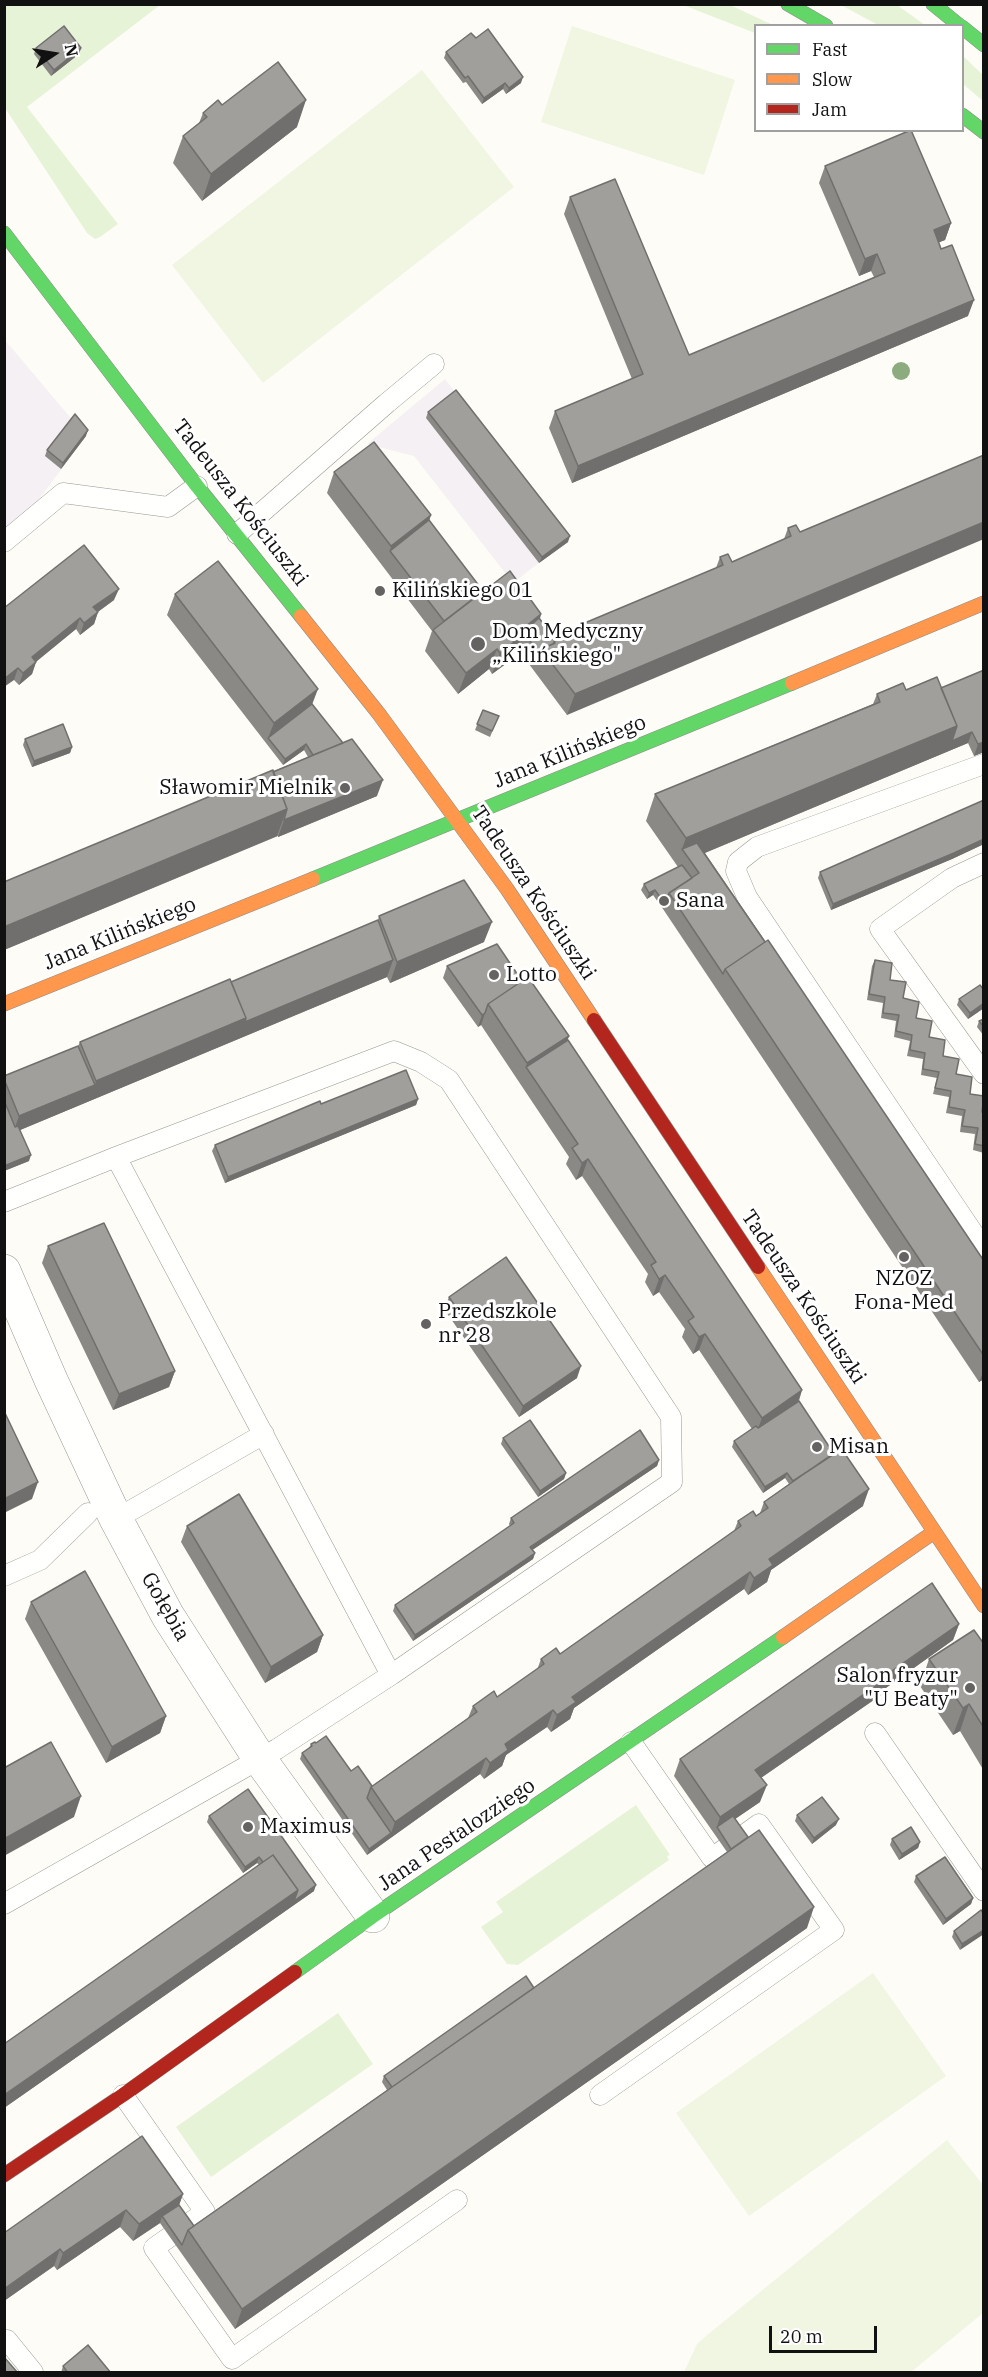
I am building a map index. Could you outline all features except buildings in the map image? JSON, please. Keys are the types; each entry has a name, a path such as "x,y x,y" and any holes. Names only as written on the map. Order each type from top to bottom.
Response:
{"street":[{"path":"788,4 823,24"},
{"path":"933,4 958,24"},
{"path":"964,28 984,45"},
{"path":"964,116 984,132"},
{"name":"Tadeusza Kościuszki","path":"4,233 197,486 379,714 458,820 507,889 984,1606"},
{"name":"Jana Kilińskiego","path":"4,1004 984,603"},
{"name":"Gołębia","path":"4,1271 51,1380 116,1519 168,1616 260,1758 373,1917"},
{"name":"Jana Pestalozziego","path":"4,2175 123,2095 373,1917 632,1742 934,1532"}],"lane":[{"path":"237,534 434,364"},
{"path":"4,542 63,493 168,507 197,486"},
{"path":"984,764 757,847 738,862 736,871 747,897 984,1249"},
{"path":"984,863 952,878 880,928 984,1074"},
{"path":"4,1202 394,1051 421,1062 449,1080 671,1417 672,1482 391,1675 277,1749 4,1904"},
{"path":"116,1157 391,1675"},
{"path":"130,1511 264,1434"},
{"path":"4,1576 40,1560 88,1513"},
{"path":"875,1733 984,1891"},
{"path":"600,2095 834,1930 759,1824 712,1858 632,1742"},
{"path":"123,2095 205,2212 154,2248 232,2359 457,2200"},
{"path":"4,2340 7,2340 33,2373"}],"shaded area":[{"path":"4,339 86,436 34,506 4,530"},
{"path":"445,379 568,540 513,583 414,456 367,444"}],"green space":[{"path":"4,5 160,5 27,107 118,224 100,237 95,239 87,233 5,108"},
{"path":"683,5 730,5 771,24 754,24 754,33"},
{"path":"841,5 897,5 924,24 876,24"},
{"path":"572,26 735,80 704,175 541,122"},
{"path":"964,57 983,75 983,101 964,85"},
{"path":"422,70 514,187 263,383 172,265"},
{"path":"636,1805 670,1855 667,1856 669,1860 518,1965 507,1964 481,1927 503,1912 496,1902"},
{"path":"873,1973 946,2076 749,2216 676,2113"},
{"path":"338,2013 373,2064 211,2177 176,2127"},
{"path":"947,2140 983,2185 983,2313 911,2372 684,2372 697,2344 706,2336"}],"traffic: fast":[{"path":"788,4 823,24"},
{"path":"933,4 958,24"},
{"path":"964,29 984,45"},
{"path":"964,117 984,132"},
{"path":"4,233 197,486 301,616"},
{"path":"313,879 792,683"},
{"path":"295,1972 373,1916 783,1637"}],"traffic: slow":[{"path":"792,683 984,603"},
{"path":"301,616 379,714 507,889 594,1020"},
{"path":"4,1004 313,879"},
{"path":"758,1267 984,1606"},
{"path":"783,1637 934,1532"}],"traffic: jam":[{"path":"594,1020 758,1267"},
{"path":"4,2175 123,2095 295,1972"}],"place":[{"name":"Kilińskiego 01","path":"380,591"},
{"name":"Dom Medyczny „Kilińskiego\"","path":"478,644"},
{"name":"Sławomir Mielnik","path":"345,788"},
{"name":"Sana","path":"664,901"},
{"name":"Lotto","path":"494,975"},
{"name":"NZOZ Fona-Med","path":"904,1257"},
{"name":"Przedszkole nr 28","path":"426,1324"},
{"name":"Misan","path":"817,1447"},
{"name":"Salon fryzur \"U Beaty\"","path":"970,1688"},
{"name":"Maximus","path":"248,1827"}]}
